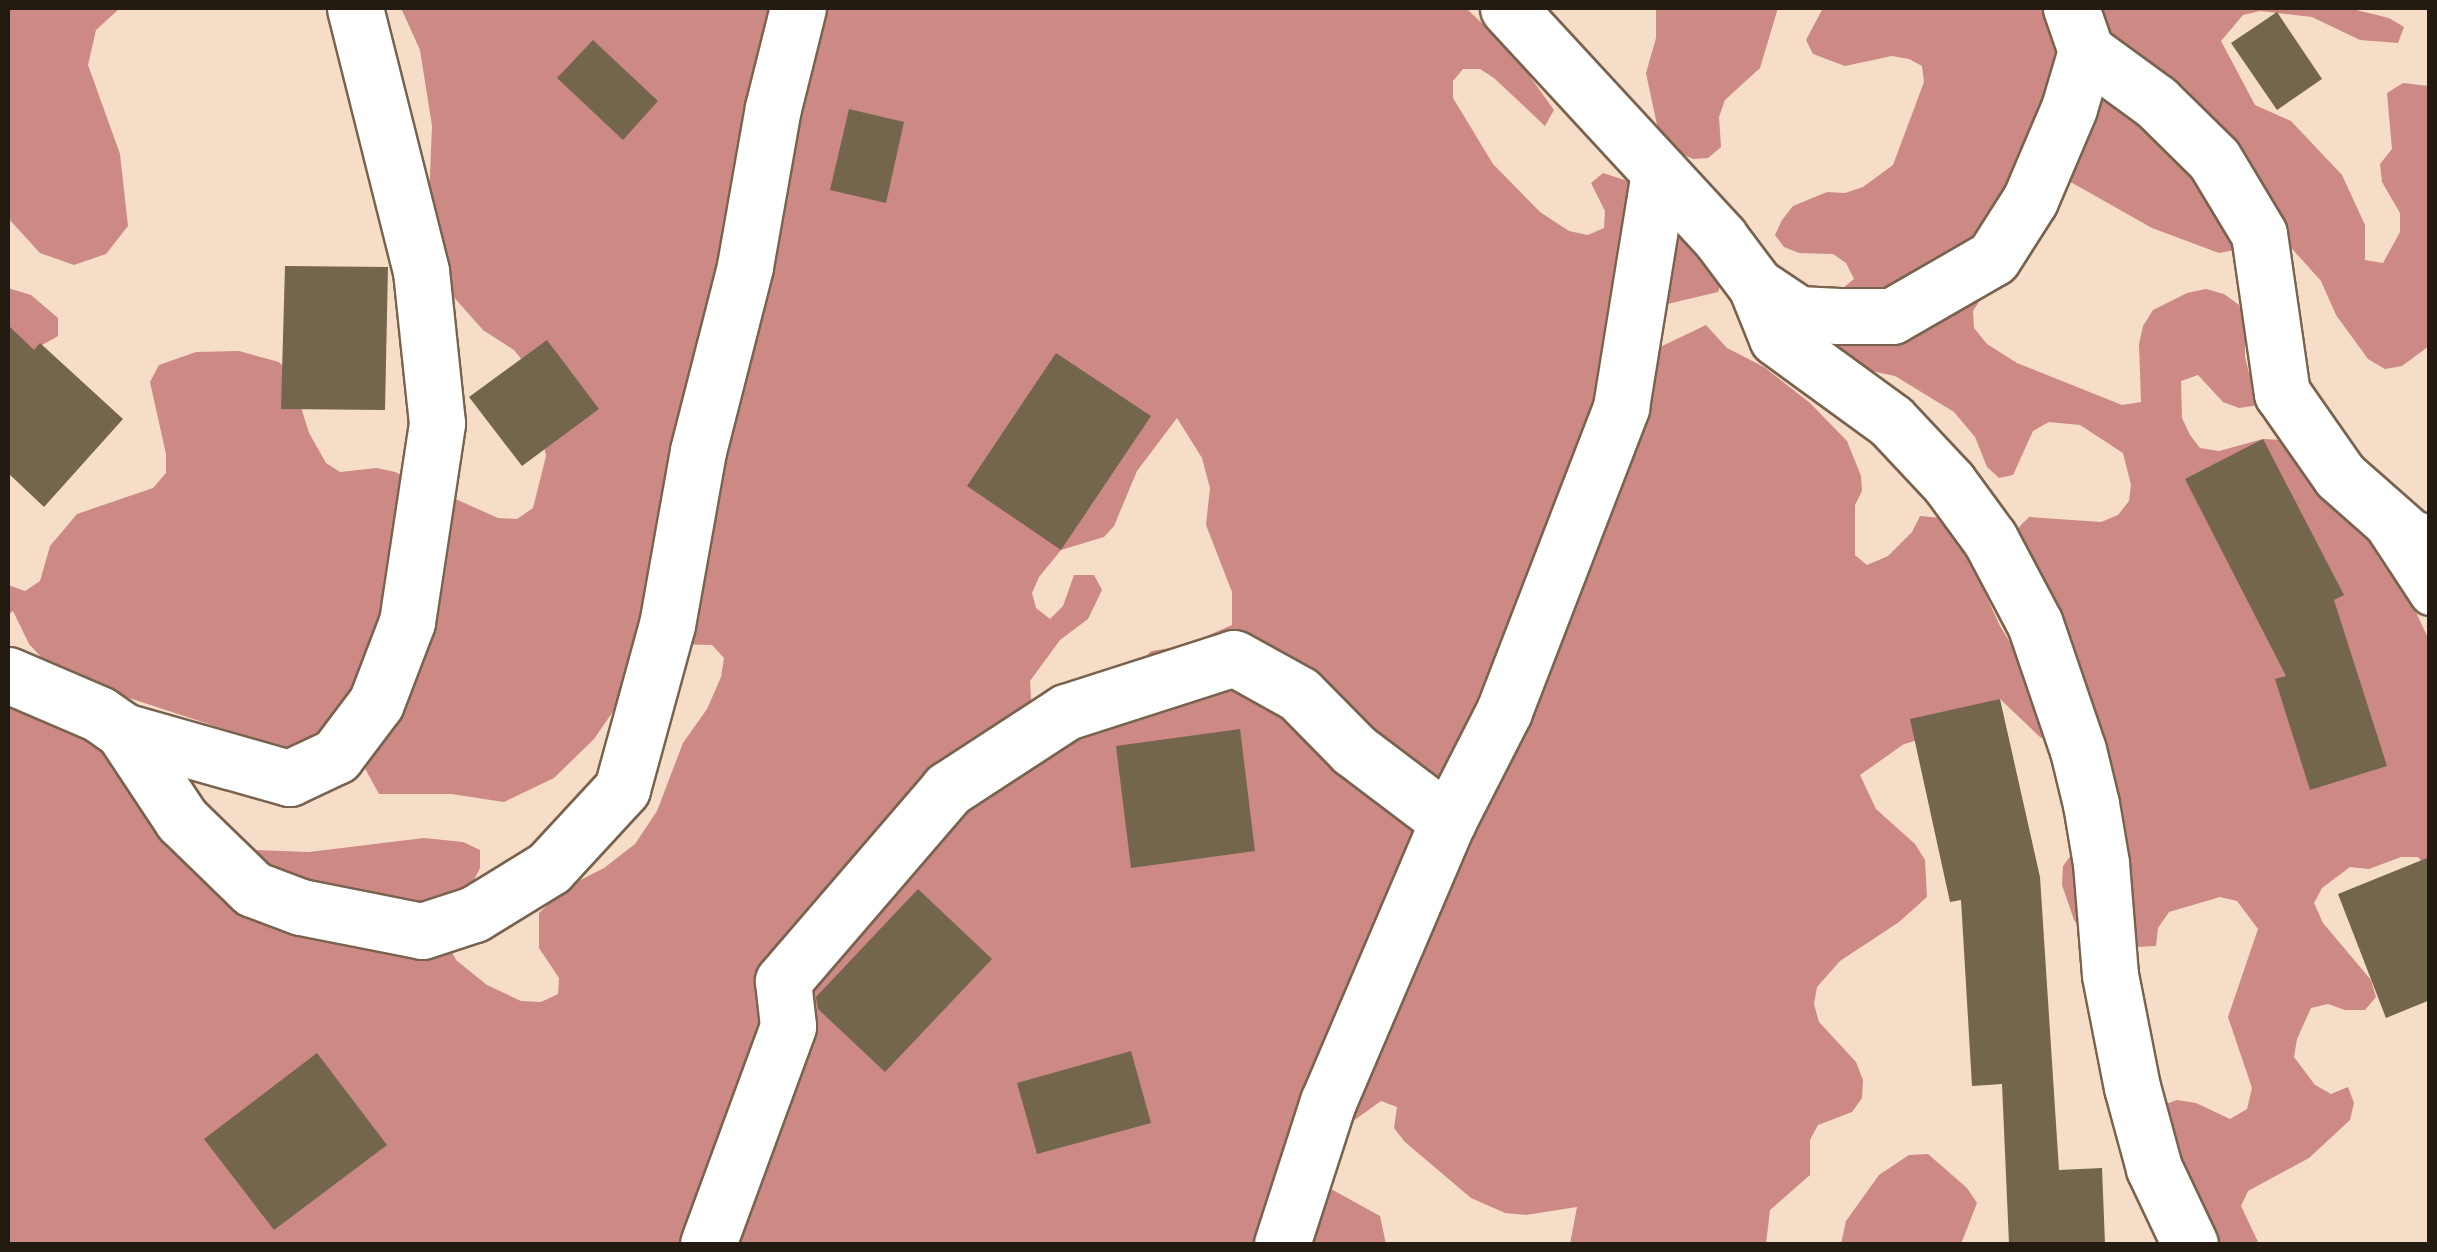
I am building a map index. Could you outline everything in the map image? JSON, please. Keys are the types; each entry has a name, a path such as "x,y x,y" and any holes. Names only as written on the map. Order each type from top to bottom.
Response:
{"street":[{"path":"122,731 290,778 336,756 376,704 407,622 437,423 421,271 355,8"},
{"path":"8,675 99,714 122,731 196,834 252,889 301,907 422,931 474,914 550,868 622,789 667,625 698,451 745,266 774,108 798,8"},
{"path":"1508,8 1720,238 1756,286 1777,338 1891,421 1949,483 1990,539 2035,624 2078,750 2091,804 2110,976 2132,1087 2154,1168 2190,1244"},
{"path":"1756,286 1798,314 1892,316 1993,258 2030,200 2069,108 2078,30"},
{"path":"2078,30 2214,159 2258,234 2282,393 2340,476 2409,538 2430,544"},
{"path":"1282,1244 1328,1102 1448,820 1504,711 1621,407 1659,172"},
{"path":"708,1244 788,1026 783,980 948,789 1066,712 1234,658 1299,694 1354,750 1448,820"}],"lane":[{"path":"2372,508 2430,596"}],"shaded area":[{"path":"8,8 120,8 96,30 88,65 120,154 128,226 106,254 74,265 40,253 8,218"},
{"path":"401,8 1466,8 1513,53 1554,110 1545,126 1494,78 1480,69 1463,69 1453,81 1453,98 1493,164 1540,212 1569,231 1588,235 1604,228 1605,211 1591,183 1603,173 1634,183 1724,276 1718,292 1659,306 1658,348 1706,325 1727,348 1764,367 1810,403 1847,441 1861,476 1862,491 1855,505 1855,555 1867,565 1888,556 1912,532 1920,516 1951,519 2000,626 2018,655 2017,529 2029,517 2101,522 2118,515 2129,501 2131,485 2123,453 2080,425 2049,422 2033,431 2013,475 1999,478 1987,467 1975,437 1954,412 1895,376 1848,366 1793,329 1854,279 1846,263 1833,254 1799,253 1784,247 1775,235 1782,220 1793,206 1827,192 1845,193 1863,187 1893,165 1924,82 1922,66 1909,59 1892,56 1845,66 1813,54 1806,40 1823,8 2348,8 2389,18 2404,27 2398,43 2360,40 2312,17 2260,11 2243,15 2221,41 2255,105 2291,121 2342,175 2365,225 2365,260 2383,263 2400,232 2400,213 2382,182 2380,164 2392,149 2387,93 2403,83 2429,86 2429,346 2402,366 2385,369 2368,359 2336,315 2321,281 2285,241 2219,253 2152,228 2060,176 1973,311 1974,328 1987,344 2017,363 2122,405 2141,402 2139,344 2143,326 2153,310 2187,293 2206,289 2224,294 2239,305 2245,320 2245,357 2249,373 2259,387 2259,405 2239,408 2223,402 2198,375 2181,381 2182,418 2190,435 2200,448 2219,451 2263,439 2282,440 2385,546 2429,640 2429,871 2418,857 2401,857 2369,869 2350,867 2322,888 2314,903 2323,923 2371,980 2376,997 2365,1010 2345,1010 2328,1004 2311,1008 2297,1039 2294,1057 2315,1085 2331,1094 2348,1087 2354,1103 2350,1120 2309,1158 2248,1191 2241,1206 2259,1244 2204,1244 2198,1197 2163,1156 2160,1106 2177,1100 2196,1103 2230,1119 2247,1109 2252,1088 2228,1017 2258,929 2237,901 2220,897 2169,912 2158,928 2156,946 2116,948 2085,934 2074,920 2062,885 2063,866 2074,851 2056,732 2041,738 2000,699 1943,733 1904,744 1860,775 1876,809 1915,844 1925,860 1927,897 1899,922 1840,961 1817,987 1814,1004 1819,1022 1856,1062 1863,1080 1862,1098 1852,1112 1818,1125 1810,1140 1810,1175 1770,1210 1766,1244 1570,1244 1577,1207 1526,1215 1505,1213 1471,1198 1405,1142 1394,1128 1397,1107 1381,1101 1325,1141 1320,1174 1331,1189 1380,1216 1386,1244 8,1244 8,680 231,849 309,852 424,838 463,842 480,850 480,868 473,882 439,928 456,960 487,985 521,1001 541,1002 558,994 559,978 539,948 539,913 565,888 604,868 635,844 657,811 683,743 707,709 721,677 724,658 712,645 675,644 634,681 594,739 554,778 504,802 451,794 379,794 362,763 264,742 68,678 52,669 29,644 13,611 8,615 8,585 25,591 40,581 50,546 77,514 153,488 166,473 166,454 150,382 159,365 196,352 239,351 279,362 291,375 309,433 326,463 340,472 377,468 395,472 498,518 517,519 533,508 546,456 527,366 514,350 483,330 451,294 428,225 432,126 420,50","holes":["1177,418 1202,458 1210,488 1206,525 1232,592 1232,625 1184,646 1151,651 1116,691 1032,716 1030,681 1060,640 1088,619 1102,590 1094,575 1074,575 1063,606 1050,619 1036,608 1032,593 1039,577 1061,550 1104,537 1114,526 1137,471"]},
{"path":"1656,8 1778,8 1760,68 1725,100 1719,117 1721,147 1708,158 1693,159 1678,152 1657,125 1646,73 1656,38"},
{"path":"8,288 31,295 58,318 58,336 42,345 8,409"},
{"path":"1928,1154 1967,1188 1977,1203 1961,1244 1841,1244 1846,1221 1879,1175 1909,1155"}],"building":[{"path":"2277,12 2322,79 2277,110 2231,43"},
{"path":"593,40 658,101 623,140 557,78"},
{"path":"849,109 904,122 886,203 830,190"},
{"path":"285,266 388,267 385,410 281,409"},
{"path":"8,325 34,350 40,343 123,419 44,507 8,473"},
{"path":"547,340 599,409 522,466 469,397"},
{"path":"1056,353 1151,416 1061,550 967,486"},
{"path":"2263,439 2344,595 2334,600 2387,766 2310,790 2275,679 2286,676 2185,479"},
{"path":"2000,699 2040,877 2059,1170 2102,1168 2105,1244 2009,1244 2002,1084 1972,1086 1961,900 1950,902 1910,719"},
{"path":"1240,729 1255,851 1131,868 1116,746"},
{"path":"2427,858 2430,1000 2386,1018 2338,894"},
{"path":"918,889 992,959 885,1072 818,1009 816,997"},
{"path":"1131,1051 1151,1123 1037,1154 1017,1083"},
{"path":"317,1053 387,1145 274,1230 204,1139"}]}
